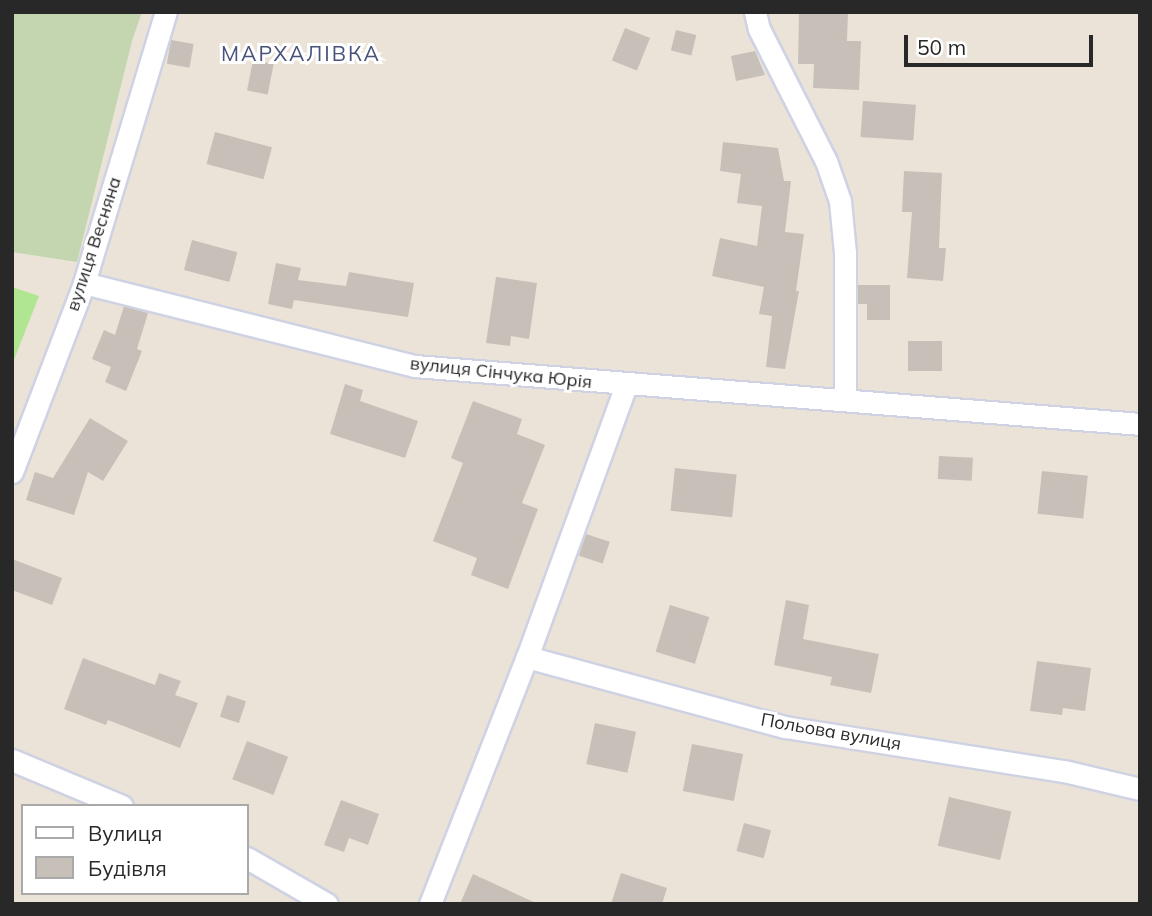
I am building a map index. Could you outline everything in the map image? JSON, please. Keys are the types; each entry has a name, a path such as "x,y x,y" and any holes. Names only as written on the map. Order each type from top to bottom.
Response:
{"street":[{"name":"вулиця Весняна","path":"12,472 83,283 166,12"},
{"path":"755,12 759,29 826,161 841,201 845,253 845,400"},
{"name":"вулиця Сінчука Юрія","path":"83,283 415,366 626,385 1140,424"},
{"path":"430,904 527,657 626,385"},
{"name":"Польова вулиця","path":"527,657 785,727 1064,771 1140,789"},
{"path":"12,760 117,804"},
{"path":"248,859 327,904"}],"green space":[{"path":"12,12 142,12 132,41 77,262 12,252"},
{"path":"12,287 39,296 12,365"}],"building":[{"path":"799,12 848,12 847,41 861,41 859,90 813,88 814,64 798,64"},
{"path":"625,28 650,38 637,71 612,60"},
{"path":"676,30 696,35 691,55 671,50"},
{"path":"171,40 194,44 189,68 167,64"},
{"path":"755,51 765,75 736,81 731,56"},
{"path":"253,60 274,64 268,94 247,90"},
{"path":"863,101 916,105 913,141 860,137"},
{"path":"215,132 272,147 263,179 206,164"},
{"path":"723,142 778,148 784,181 791,181 785,232 804,234 796,291 799,291 785,369 766,367 772,316 759,314 764,287 712,276 720,238 757,246 762,206 737,203 741,174 720,171"},
{"path":"904,171 942,173 939,248 946,248 943,281 907,278 912,212 902,212"},
{"path":"192,240 237,252 229,282 184,270"},
{"path":"276,263 301,268 298,280 346,286 349,272 414,283 408,317 294,300 292,309 268,304"},
{"path":"496,277 537,283 529,339 511,336 510,346 486,343"},
{"path":"858,285 890,285 890,320 867,320 867,304 858,304"},
{"path":"124,306 148,313 137,349 142,351 126,391 105,382 111,367 92,359 104,330 115,335"},
{"path":"908,341 942,341 942,371 908,371"},
{"path":"345,384 363,390 360,401 418,421 405,458 330,434"},
{"path":"473,401 522,419 517,434 545,445 522,503 538,509 508,589 471,575 477,558 433,541 463,463 451,458"},
{"path":"90,418 128,441 103,481 88,472 74,515 26,500 35,472 53,478"},
{"path":"939,456 973,458 972,481 938,479"},
{"path":"675,468 737,474 732,517 671,511"},
{"path":"1042,471 1088,476 1083,519 1038,514"},
{"path":"586,534 610,542 603,564 579,556"},
{"path":"12,559 62,578 52,605 12,590"},
{"path":"786,600 809,605 803,639 879,654 871,693 830,685 832,677 774,665"},
{"path":"670,605 709,617 695,664 656,652"},
{"path":"83,658 155,685 159,673 181,681 175,695 198,703 180,748 108,720 106,725 64,709"},
{"path":"1037,661 1091,668 1085,711 1063,708 1062,715 1030,711"},
{"path":"227,695 246,701 239,723 220,717"},
{"path":"595,723 636,732 627,773 586,764"},
{"path":"247,741 288,757 273,795 232,779"},
{"path":"692,744 743,754 734,801 683,791"},
{"path":"949,797 1011,811 1000,860 938,846"},
{"path":"341,800 379,814 368,845 349,838 344,852 324,845"},
{"path":"744,823 771,830 764,858 736,851"},
{"path":"621,873 667,888 662,904 611,904"},
{"path":"473,874 538,904 460,904"}],"district":[{"name":"МАРХАЛІВКА","path":"301,53"}]}
